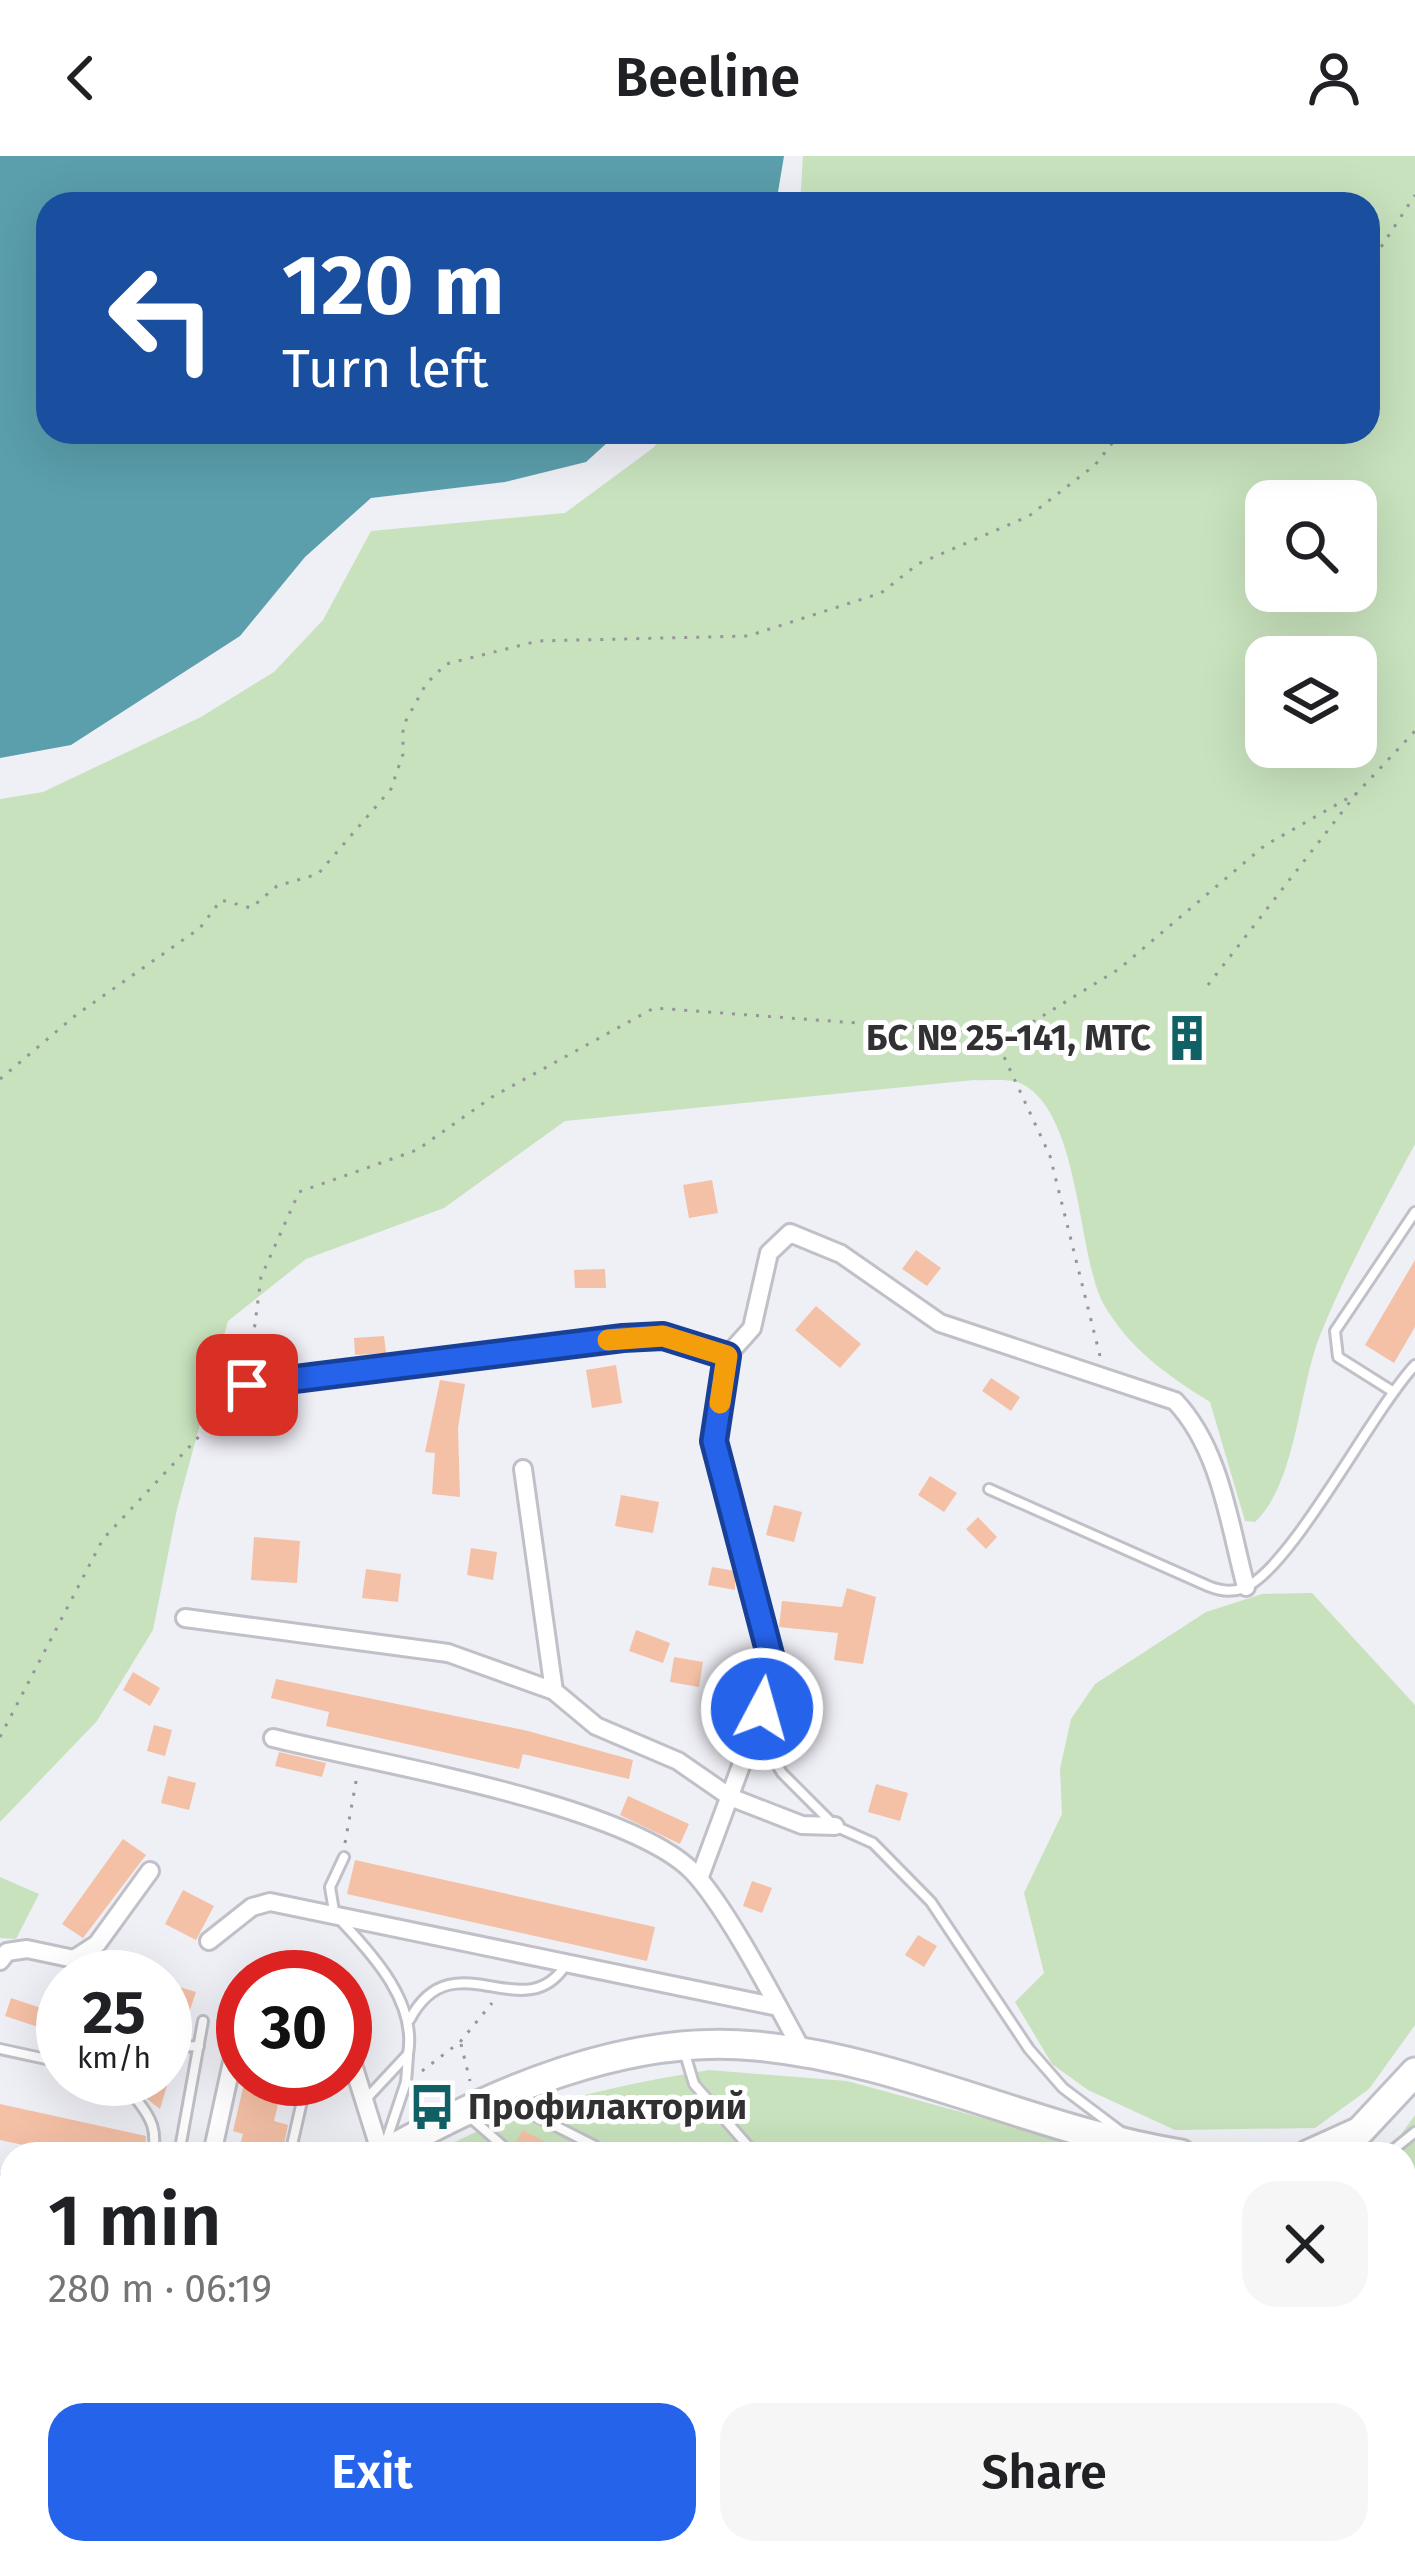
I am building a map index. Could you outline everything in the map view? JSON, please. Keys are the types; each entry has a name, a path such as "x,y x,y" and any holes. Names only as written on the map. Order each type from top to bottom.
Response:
{"main road":[{"path":"416,2142 466,2113 586,2064 683,2047 753,2045 802,2053 1121,2142"},
{"path":"1336,2142 1360,2131 1415,2072"}],"street":[{"path":"699,1880 755,1730 773,1666 714,1441 727,1356 752,1328 769,1253 790,1234 841,1254 940,1323 1175,1401 1197,1425 1246,1587"},
{"path":"247,1385 623,1338 663,1336 727,1356"},
{"path":"523,1468 554,1690"},
{"path":"185,1618 448,1653 554,1690 596,1726 678,1761 730,1797 802,1825 835,1826"},
{"path":"273,1738 598,1819 668,1850 699,1880 802,2053"},
{"path":"0,1961 7,1952 26,1949 74,1959 97,1944 149,1870"},
{"path":"209,1941 252,1906 270,1901 778,2007"},
{"path":"215,2142 222,2106"},
{"path":"366,2106 378,2142"}],"lane":[{"path":"1392,1390 1338,1357 1335,1331 1415,1212"},
{"path":"988,1489 1223,1592 1246,1587 1283,1557 1392,1390 1415,1365"},
{"path":"755,1730 782,1773 835,1826 873,1843 931,1902 976,1975 1063,2088 1136,2142"},
{"path":"344,1857 330,1887 337,1916 368,1949 409,2020"},
{"path":"386,2142 406,2083 409,2020 421,1999 438,1988 472,1983 545,1990 567,1964"},
{"path":"181,2142 203,2020"},
{"path":"192,2046 199,2046"},
{"path":"683,2047 694,2084 745,2142"},
{"path":"0,2049 36,2057"},
{"path":"372,2092 408,2054"},
{"path":"499,2098 587,2142"},
{"path":"142,2106 151,2117 156,2142"},
{"path":"293,2142 301,2106"},
{"path":"466,2113 499,2142"},
{"path":"1082,2132 1091,2142"}],"path":[{"path":"1380,249 1415,195"},
{"path":"0,1079 76,1015 200,928 221,900 251,908 278,886 318,874 392,789 403,754 403,726 426,684 446,664 538,641 748,636 881,593 918,564 1029,516 1095,465 1112,444"},
{"path":"1208,985 1357,793 1415,731"},
{"path":"0,1737 103,1539 247,1385 261,1277 298,1192 417,1150 492,1097 654,1008 993,1033 1018,1030 1119,970 1264,846 1357,793"},
{"path":"993,1033 1049,1156 1079,1257 1091,1332 1107,1375"},
{"path":"344,1857 361,1760"},
{"path":"406,2083 460,2042 503,1987"},
{"path":"460,2042 465,2059"}],"green space":[{"path":"803,156 1415,156 1415,1144 1319,1338 1279,1484 1255,1522 1245,1521 1210,1402 1150,1360 1103,1303 1055,1122 1040,1098 1020,1083 974,1080 565,1121 444,1208 306,1259 228,1321 177,1509 153,1630 97,1721 0,1822 0,799 43,792 201,717 274,672 323,620 371,531 565,513 656,444 1380,444 1380,192 801,192"},
{"path":"1312,1593 1415,1705 1415,2025 1369,2089 1315,2128 1175,2130 1088,2090 1052,2064 1015,2002 1044,1973 1024,1893 1062,1814 1060,1769 1071,1719 1095,1684 1206,1612 1262,1594"},
{"path":"0,1877 39,1894 16,1939 0,1938"},
{"path":"709,2070 847,2081 1072,2142 455,2142 566,2100"},
{"path":"1415,2115 1415,2142 1397,2140"}],"water":[{"path":"0,156 784,156 778,192 36,192 36,444 606,444 586,462 505,482 371,498 305,557 240,636 71,745 0,758"}],"building":[{"path":"712,1180 718,1213 689,1218 683,1185"},
{"path":"916,1250 941,1268 927,1286 902,1269"},
{"path":"1415,1260 1415,1327 1394,1363 1365,1345"},
{"path":"605,1269 606,1288 575,1288 574,1270"},
{"path":"816,1306 861,1344 840,1368 795,1330"},
{"path":"384,1336 386,1353 355,1355 354,1338"},
{"path":"616,1365 622,1403 592,1408 586,1370"},
{"path":"991,1378 1020,1397 1011,1411 982,1391"},
{"path":"440,1380 465,1384 458,1428 460,1497 432,1494 435,1453 425,1452"},
{"path":"291,1397 294,1412 245,1421 243,1406"},
{"path":"930,1476 957,1493 944,1512 918,1495"},
{"path":"621,1495 659,1502 653,1533 615,1526"},
{"path":"774,1505 802,1512 794,1542 766,1535"},
{"path":"978,1517 997,1537 986,1549 966,1529"},
{"path":"254,1537 300,1541 297,1583 251,1580"},
{"path":"471,1548 497,1552 493,1580 467,1575"},
{"path":"712,1567 735,1571 735,1590 708,1585"},
{"path":"366,1569 401,1574 398,1602 362,1598"},
{"path":"847,1588 876,1597 863,1664 834,1660 838,1633 779,1627 782,1601 842,1607"},
{"path":"636,1630 670,1643 663,1663 629,1651"},
{"path":"674,1657 703,1662 699,1687 670,1682"},
{"path":"133,1672 160,1688 150,1706 123,1690"},
{"path":"276,1679 528,1731 633,1760 629,1779 523,1754 519,1769 326,1726 329,1712 271,1698"},
{"path":"800,1711 819,1716 812,1740 793,1735"},
{"path":"154,1725 172,1730 165,1756 147,1751"},
{"path":"279,1752 326,1763 322,1777 275,1766"},
{"path":"168,1776 196,1783 189,1810 161,1803"},
{"path":"876,1784 908,1793 900,1821 868,1812"},
{"path":"628,1796 689,1824 680,1844 620,1815"},
{"path":"123,1839 146,1855 83,1938 62,1924"},
{"path":"355,1860 655,1927 647,1961 347,1894"},
{"path":"752,1881 772,1888 762,1913 743,1906"},
{"path":"183,1890 214,1906 196,1940 165,1924"},
{"path":"918,1935 937,1946 924,1967 905,1955"},
{"path":"11,1998 36,2006 36,2026 5,2016"},
{"path":"630,2094 634,2110 606,2116 603,2100"},
{"path":"0,2104 146,2136 146,2142 0,2140"},
{"path":"239,2106 278,2106 274,2121 288,2125 284,2142 241,2142 243,2134 233,2131"},
{"path":"523,2130 546,2142 516,2142"}],"slow traffic":[{"path":"608,1340 663,1336 727,1356 720,1403"}],"place":[{"name":"БС № 25-141, МТС","path":"1187,1038"},
{"name":"Профилакторий","path":"432,2107"}],"route":[{"path":"247,1385 623,1338 663,1336 727,1356 714,1441 773,1666 762,1709"}]}
